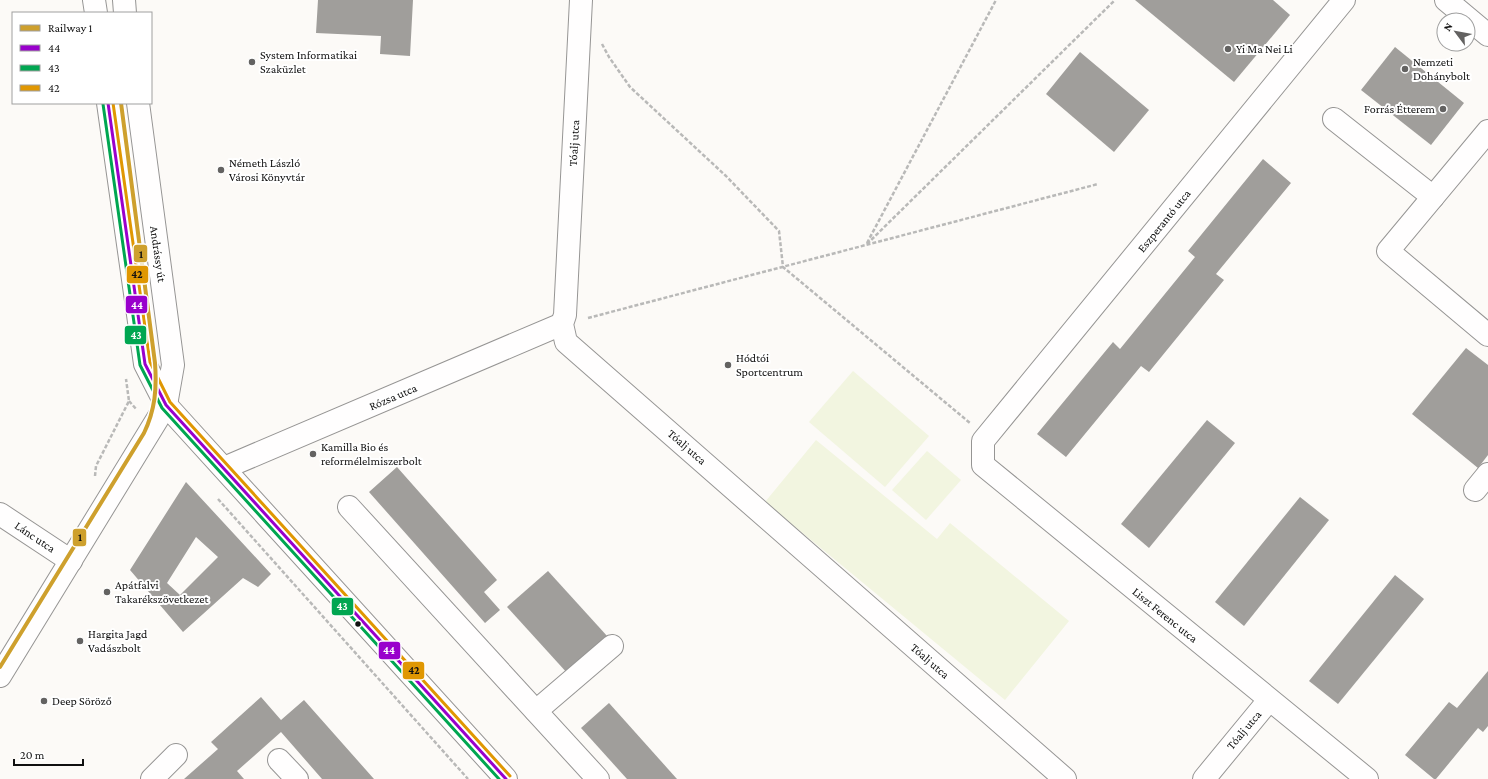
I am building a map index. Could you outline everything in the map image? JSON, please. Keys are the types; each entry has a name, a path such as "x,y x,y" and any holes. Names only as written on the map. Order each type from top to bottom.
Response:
{"street":[{"path":"94,0 96,12"},
{"path":"124,0 125,12"},
{"name":"Tóalj utca","path":"581,0 565,315 562,324 566,342 1065,779"},
{"name":"Eszperantó utca","path":"985,439 1344,0"},
{"path":"1446,0 1488,35"},
{"path":"108,104 145,364 166,405 506,779"},
{"name":"Andrássy út","path":"0,676 166,405 173,365 138,104"},
{"path":"1334,119 1433,197"},
{"path":"1488,131 1388,251 1488,336"},
{"name":"Rózsa utca","path":"224,468 562,324"},
{"name":"Liszt Ferenc utca","path":"985,439 983,465 1367,779"},
{"path":"350,507 598,779"},
{"name":"Lánc utca","path":"0,514 71,561"},
{"path":"536,711 612,646"},
{"name":"Tóalj utca","path":"1204,779 1269,700"},
{"path":"152,779 176,755"},
{"path":"279,760 297,779"}],"path":[{"path":"866,245 996,0"},
{"path":"866,245 1115,0"},
{"path":"602,43 609,57 630,87 726,176 779,231 783,266 985,439"},
{"path":"562,324 1098,184"},
{"path":"129,401 153,427"},
{"path":"213,493 468,779"}],"green space":[{"path":"853,371 929,436 885,487 809,422"},
{"path":"816,440 937,539 950,523 1069,621 1005,700 765,502"},
{"path":"927,451 961,480 926,520 892,490"}],"building":[{"path":"318,0 413,0 410,56 380,54 381,36 316,33"},
{"name":"Yi Ma Nei Li","path":"1135,0 1273,0 1290,15 1234,82"},
{"path":"1395,47 1464,103 1431,145 1361,90"},
{"path":"1080,52 1149,110 1114,152 1046,94"},
{"path":"1263,159 1291,183 1216,274 1224,280 1149,372 1141,366 1066,457 1037,434 1113,342 1120,349 1195,257 1188,251"},
{"path":"1466,348 1488,365 1488,455 1478,468 1412,414"},
{"path":"1207,420 1235,443 1149,548 1121,524"},
{"path":"397,467 497,580 484,592 500,610 485,623 369,492"},
{"path":"186,482 271,574 258,587 243,578 183,632 130,570","holes":["196,537 218,557 180,595 167,583"]},
{"path":"1300,497 1329,520 1244,626 1215,602"},
{"path":"548,571 608,637 568,674 507,607"},
{"path":"1395,575 1424,599 1338,704 1309,681"},
{"path":"1488,671 1488,726 1483,732 1478,728 1436,779 1434,779 1405,755 1449,702 1457,708"},
{"path":"261,697 281,720 304,700 374,779 322,779 281,732 237,771 244,779 184,779 218,749 211,742"},
{"path":"609,703 677,779 627,779 581,728"}],"rail line":[{"name":"1","path":"0,667 144,433 153,408 156,382 155,363 121,104"}],"transit line":[{"name":"43","path":"103,104 140,365 162,408 499,779"},
{"name":"44","path":"108,104 145,364 166,405 506,779"},
{"name":"42","path":"113,104 150,362 170,402 510,776"}],"place":[{"name":"Yi Ma Nei Li","path":"1228,49"},
{"name":"System Informatikai Szaküzlet","path":"252,62"},
{"name":"Nemzeti Dohánybolt","path":"1405,69"},
{"name":"Forrás Étterem","path":"1443,109"},
{"name":"Németh László Városi Könyvtár","path":"221,170"},
{"name":"Hódtói Sportcentrum","path":"728,365"},
{"name":"Kamilla Bio és reformélelmiszerbolt","path":"313,454"},
{"name":"Apátfalvi Takarékszövetkezet","path":"107,592"},
{"name":"Hargita Jagd Vadászbolt","path":"80,641"},
{"name":"Deep Söröző","path":"44,701"}]}
